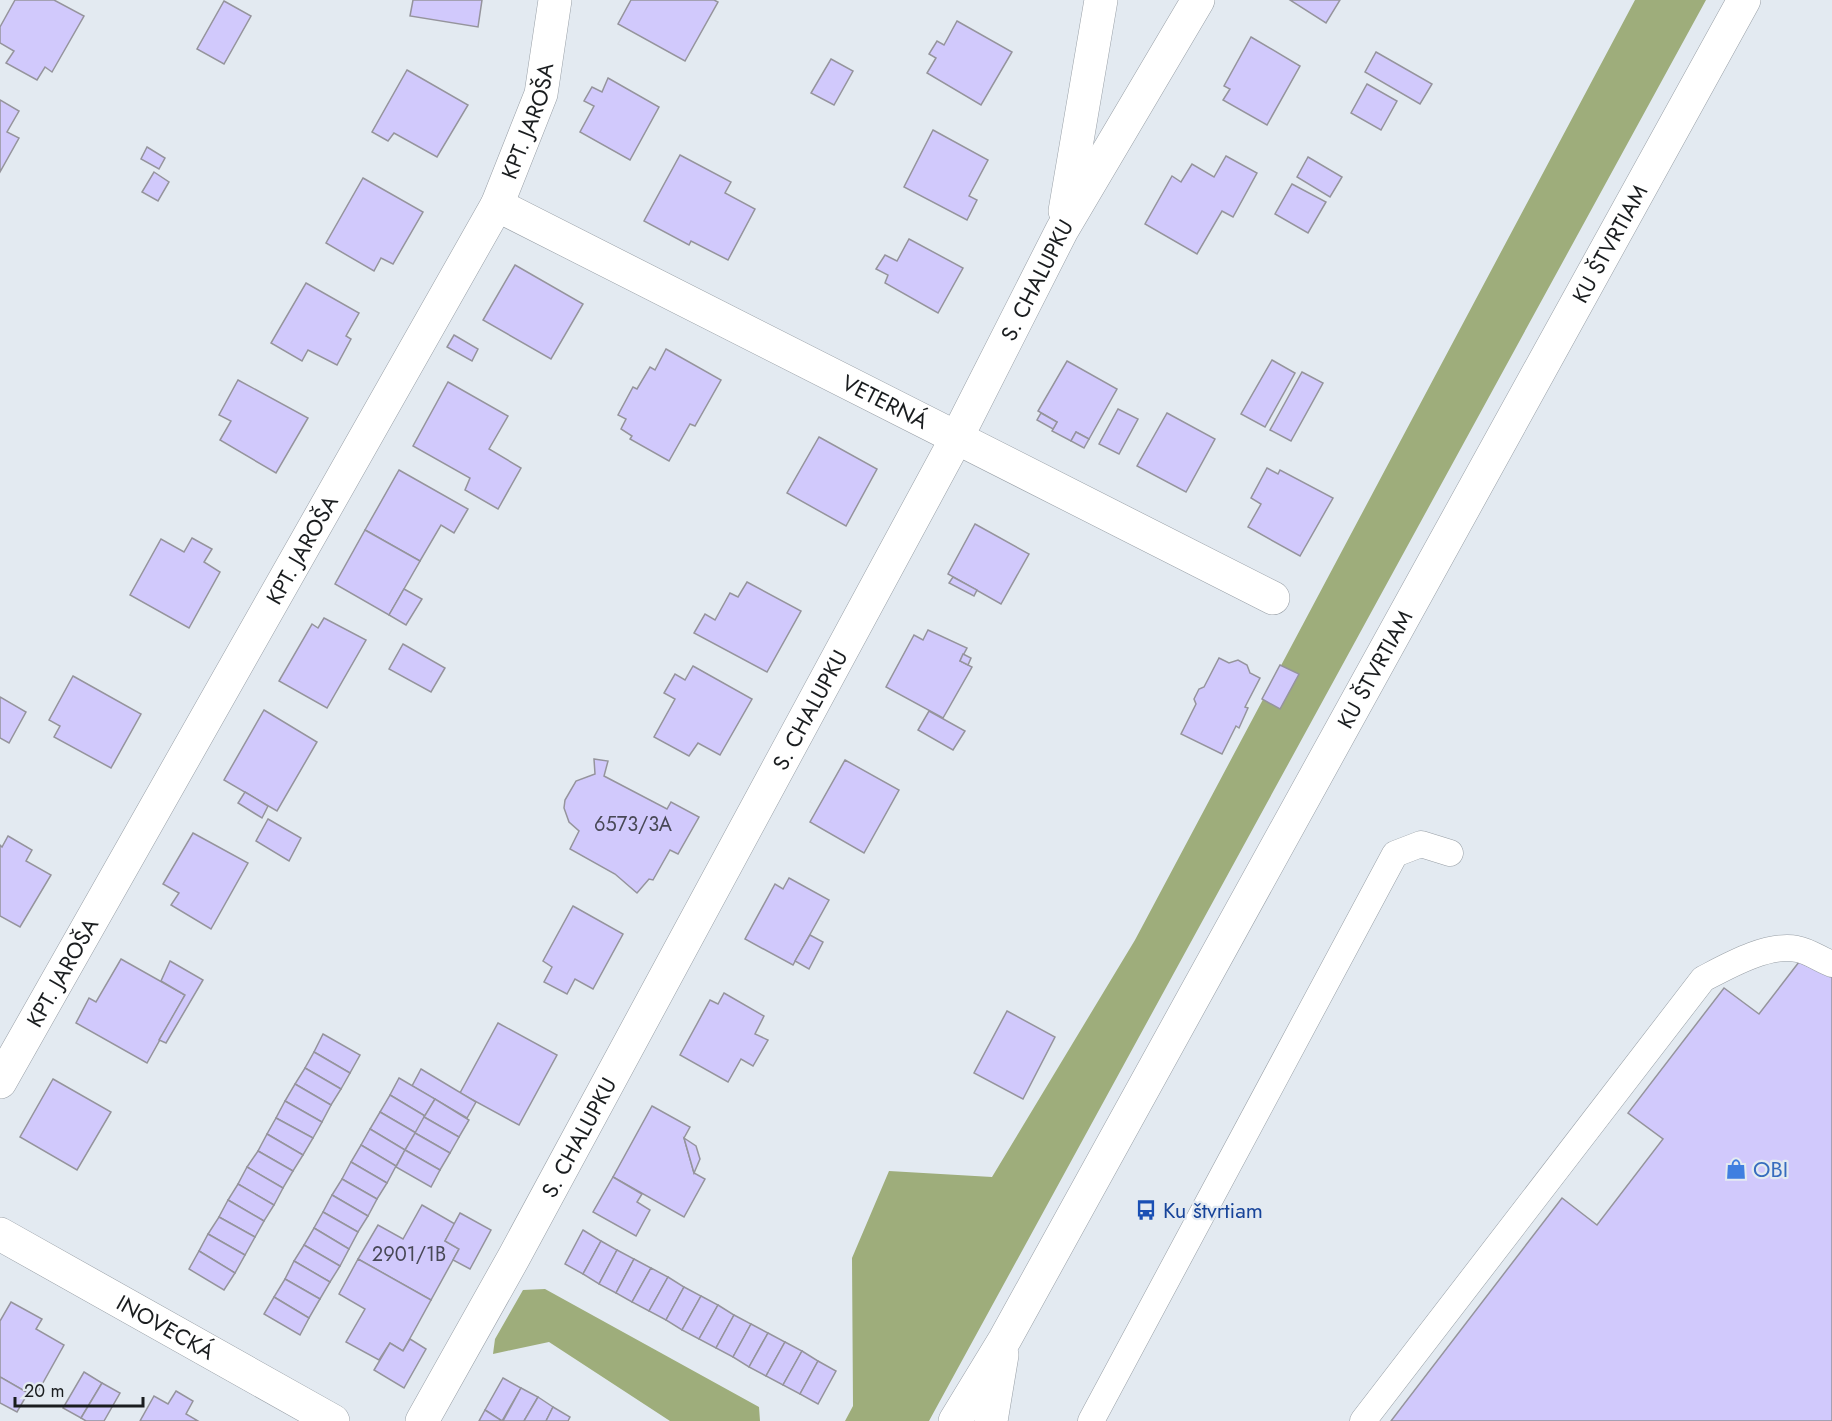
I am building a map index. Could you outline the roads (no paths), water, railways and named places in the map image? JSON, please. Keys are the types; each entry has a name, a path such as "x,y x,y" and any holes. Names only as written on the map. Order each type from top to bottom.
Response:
{"street":[{"name":"KPT. JAROŠA","path":"0,1082 497,205 541,94 555,0"},
{"path":"1062,230 1101,0"},
{"name":"S. CHALUPKU","path":"422,1421 514,1257 956,440 1062,230 1198,0"},
{"name":"KU ŠTVRTIAM","path":"955,1421 1005,1339 1744,0"},
{"name":"VETERNÁ","path":"497,205 956,440 1273,598"},
{"name":"INOVECKÁ","path":"0,1234 333,1421"},
{"name":"KU ŠTVRTIAM","path":"991,1421 1005,1339"}],"lane":[{"path":"1091,1421 1395,855 1421,844 1450,853"},
{"path":"1363,1421 1703,979 1747,957 1775,950 1797,948 1832,964"}],"place":[{"name":"OBI","path":"1736,1169"},
{"name":"Ku štvrtiam","path":"1146,1210"}]}
